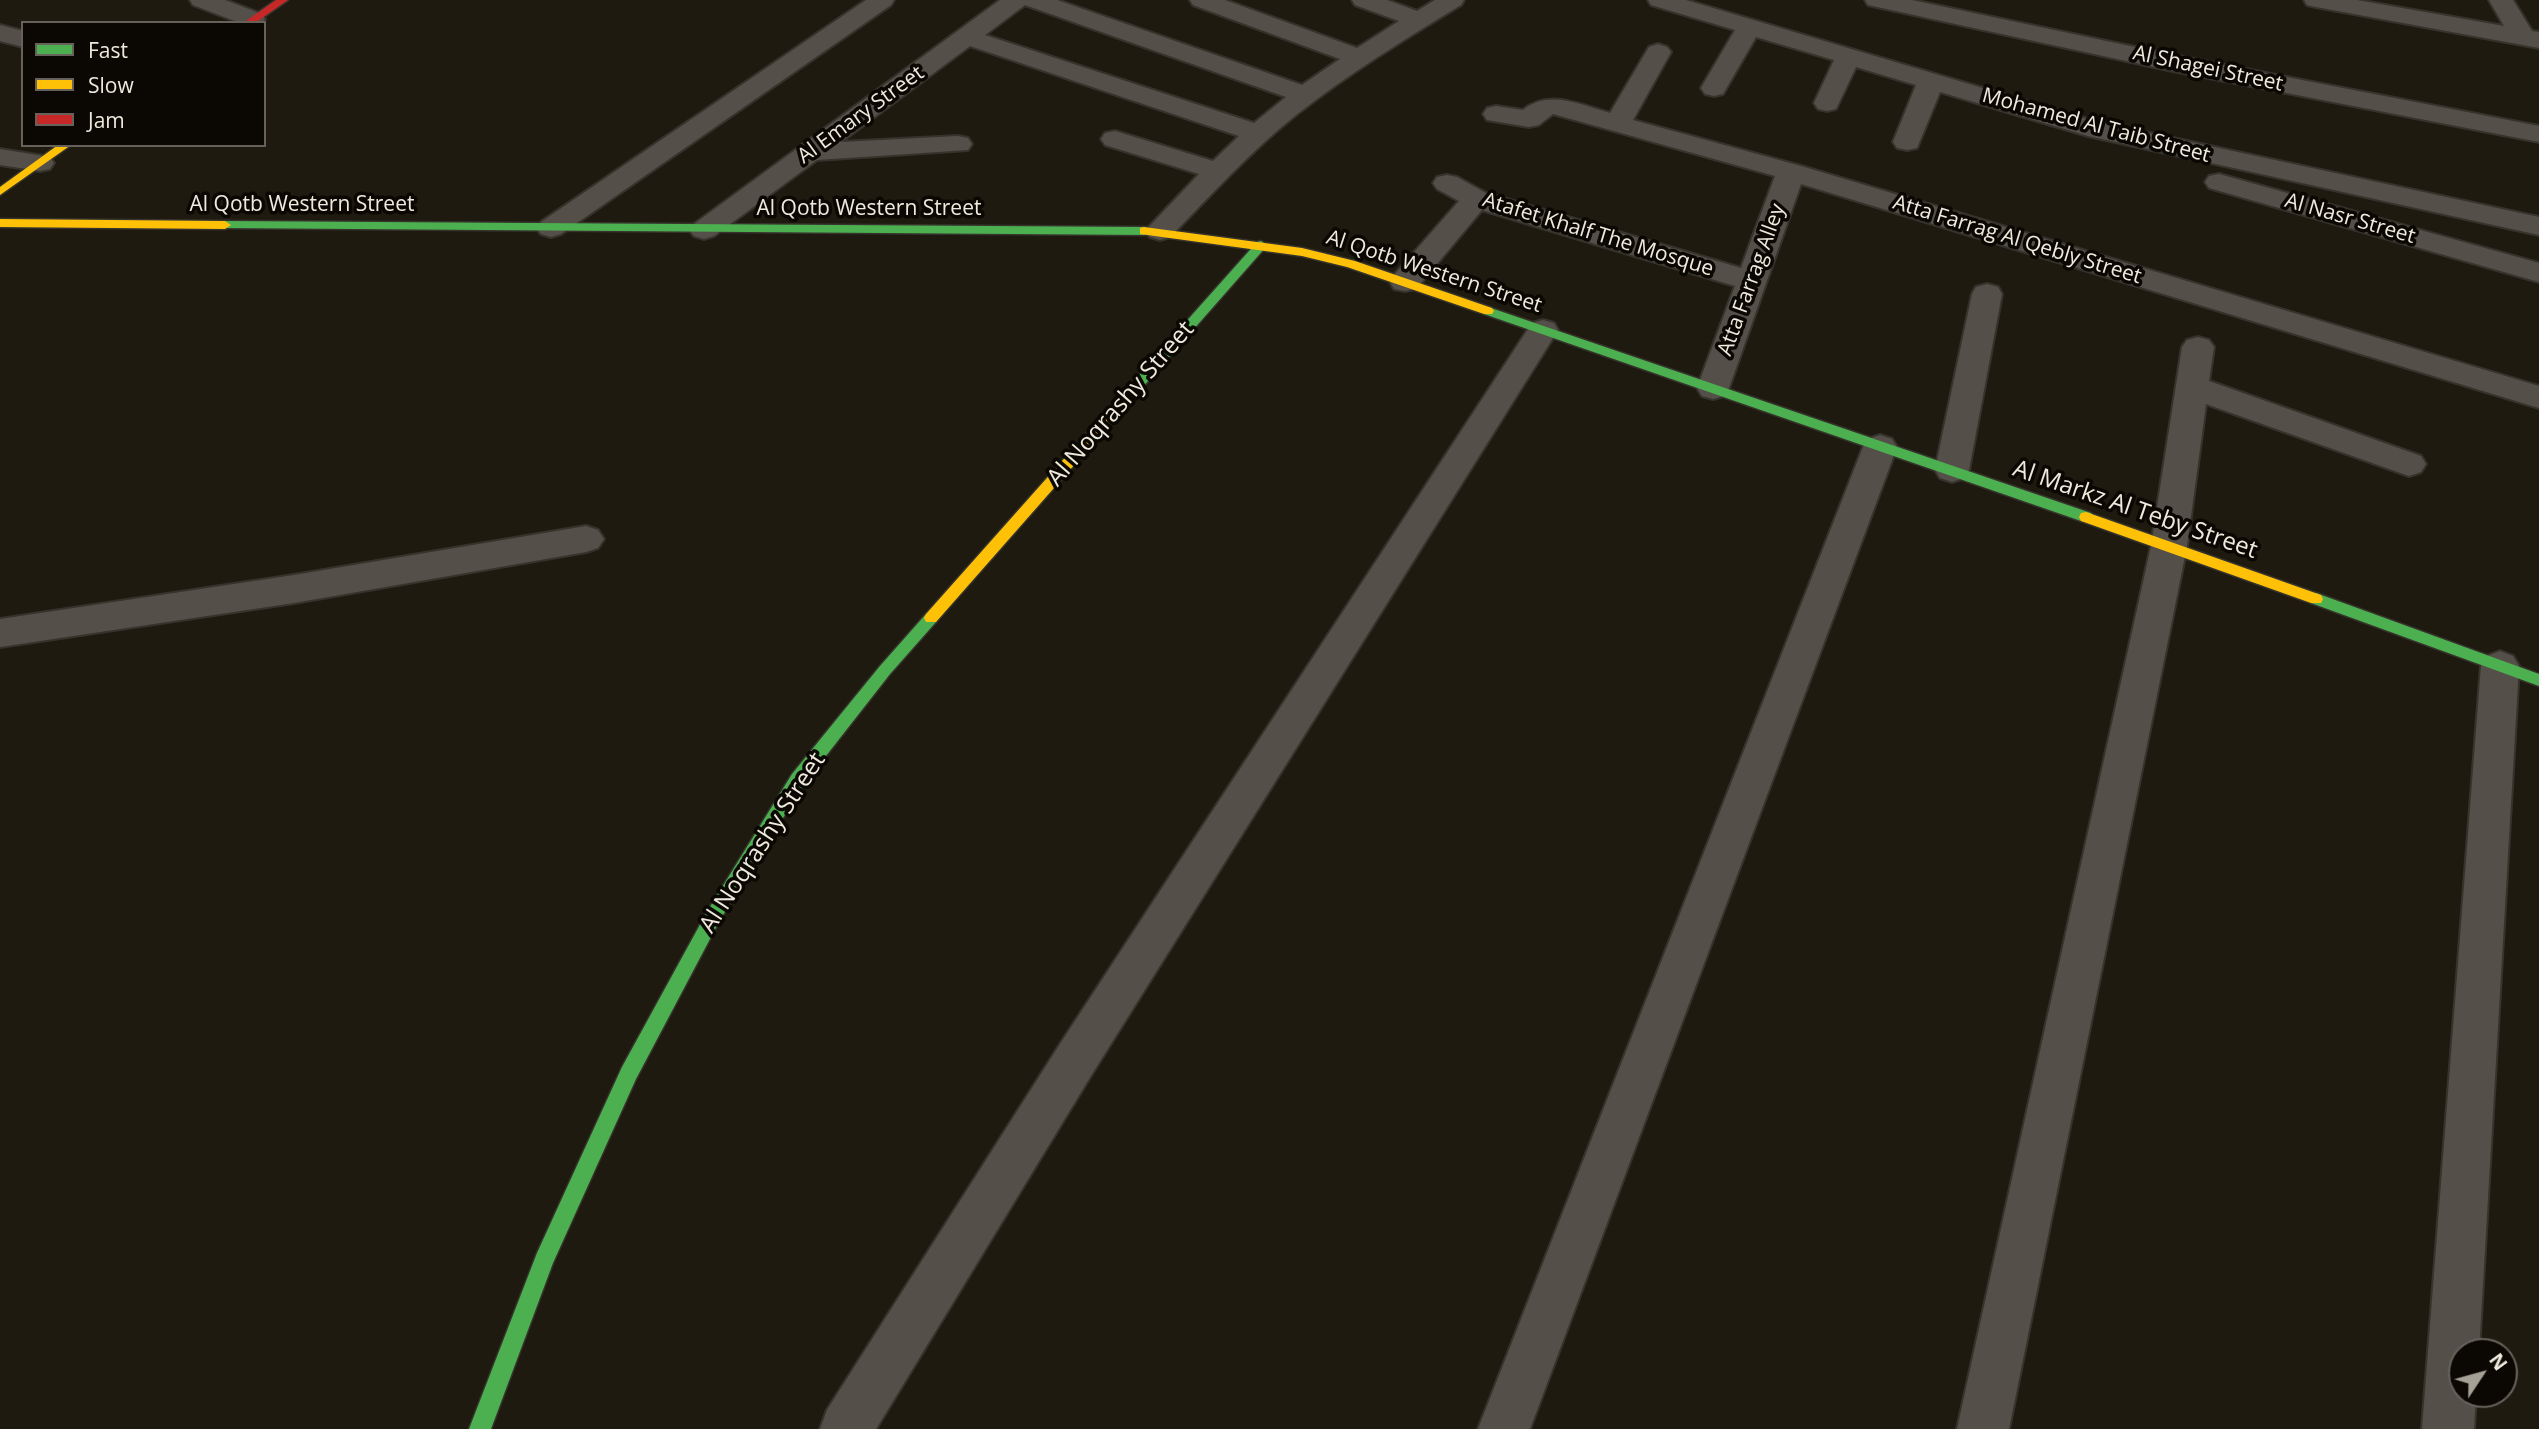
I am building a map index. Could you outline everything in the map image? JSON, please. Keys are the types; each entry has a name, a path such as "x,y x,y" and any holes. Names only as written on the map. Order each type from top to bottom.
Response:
{"street":[{"path":"202,0 250,21 283,0"},
{"path":"551,228 882,0"},
{"name":"Al Emary Street","path":"704,230 1016,0"},
{"path":"1033,0 1306,95"},
{"path":"1202,0 1359,57"},
{"path":"1364,0 1419,20"},
{"path":"1160,231 1217,171 1306,95 1359,57 1452,0"},
{"name":"Mohamed Al Taib Street","path":"1660,0 2088,128 2539,226"},
{"name":"Al Shagei Street","path":"1877,0 2168,62 2539,134"},
{"path":"2316,0 2531,39"},
{"path":"2501,0 2531,39"},
{"path":"1714,88 1749,27"},
{"path":"0,33 21,38"},
{"path":"967,37 1259,134"},
{"path":"1617,124 1658,52"},
{"path":"1827,103 1848,57"},
{"path":"1907,142 1931,82"},
{"name":"Atta Farrag Al Qebly Street","path":"1496,114 1529,119 1547,106 1617,124 1791,172 2539,397"},
{"path":"1115,139 1217,171"},
{"path":"810,152 958,144"},
{"path":"0,192 63,147"},
{"name":"Al Nasr Street","path":"2176,149 2178,165 2193,175 2539,273"},
{"path":"0,157 40,163"},
{"name":"Atta Farrag Alley","path":"1713,388 1791,172"},
{"name":"Atafet Khalf The Mosque","path":"1447,183 1476,198 1752,281"},
{"path":"1405,282 1476,198"},
{"name":"Al Qotb Western Street","path":"0,223 704,230 1160,231 1326,258 1405,282 1713,388"},
{"name":"Al Noqrashy Street","path":"480,1429 544,1260 629,1073 713,915 798,779 886,670 1261,246"},
{"path":"1952,470 1987,294"},
{"path":"846,1429 1083,1047 1543,330"},
{"path":"1983,1429 2169,546 2198,347"},
{"path":"2192,387 2409,464"},
{"name":"Al Markz Al Teby Street","path":"1713,388 2169,546 2520,673"},
{"path":"1504,1429 1880,447"},
{"path":"0,633 293,589 586,539"},
{"path":"2448,1429 2520,673"}],"traffic: fast":[{"path":"225,225 1144,231"},
{"path":"1115,410 1261,245"},
{"path":"1488,311 2086,517"},
{"path":"2316,599 2539,680"},
{"path":"480,1429 544,1260 629,1073 714,915 798,779 885,670 931,618"}],"traffic: slow":[{"path":"0,192 63,147"},
{"path":"0,223 225,225"},
{"path":"1144,231 1302,252 1351,264 1488,311"},
{"path":"931,618 1115,410"},
{"path":"2086,517 2316,599"}],"traffic: jam":[{"path":"251,21 283,0"}]}
